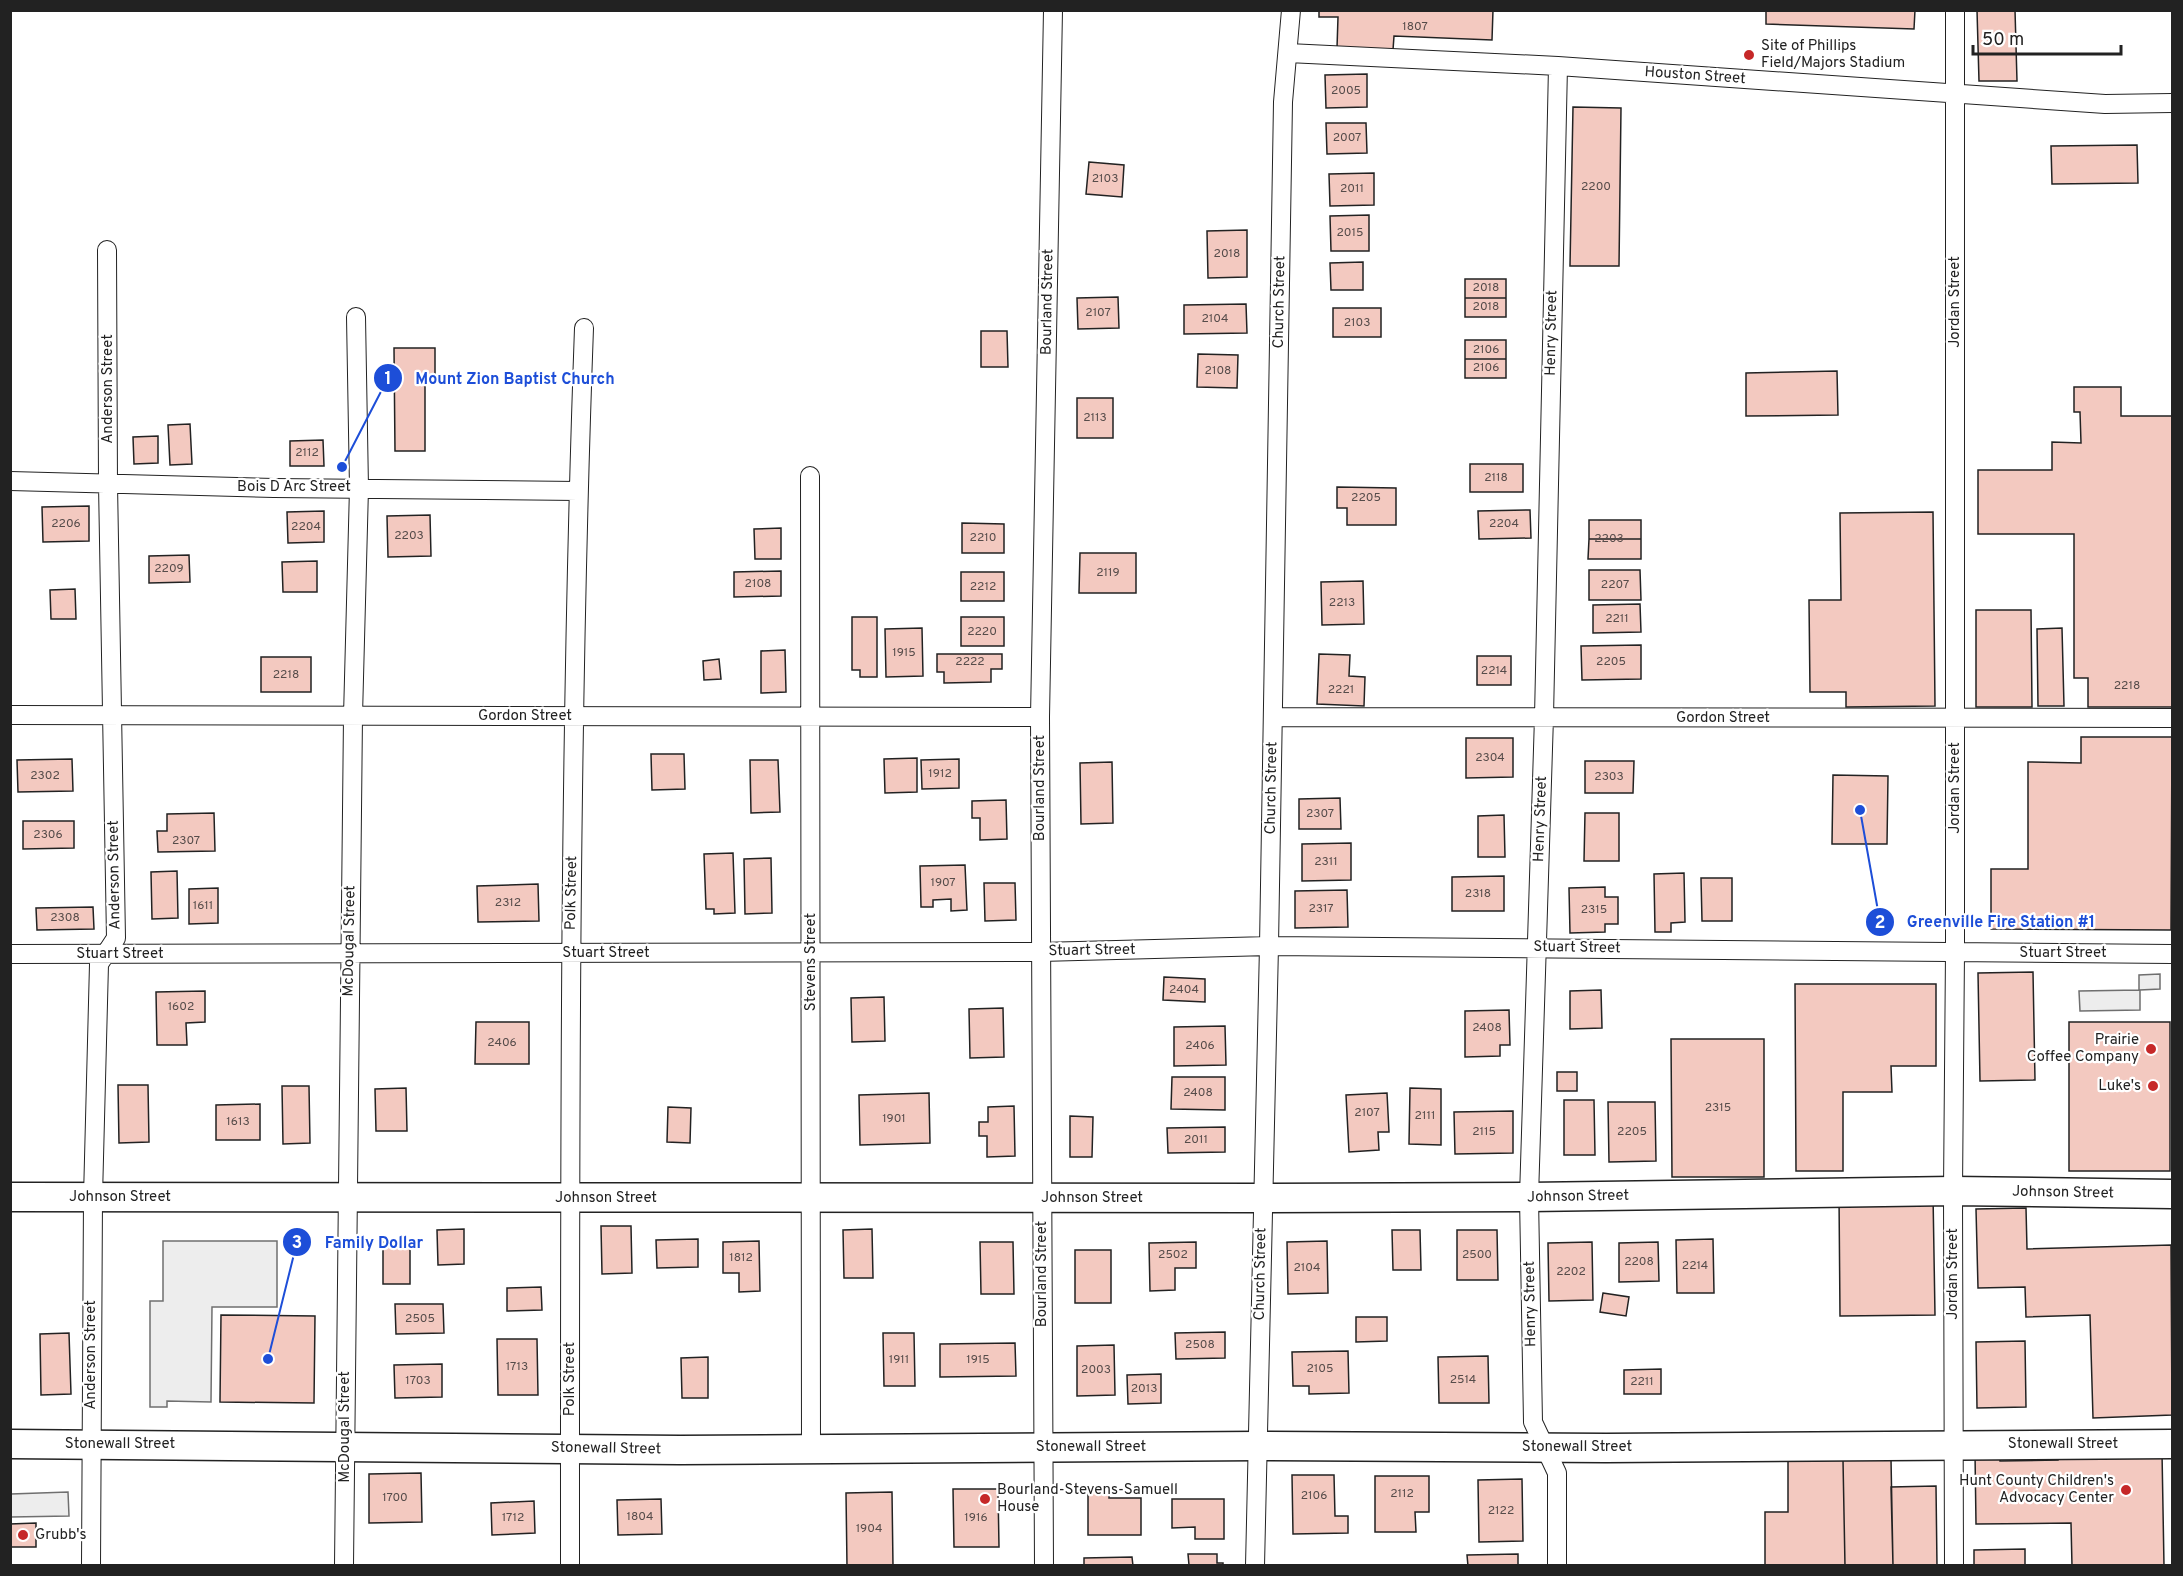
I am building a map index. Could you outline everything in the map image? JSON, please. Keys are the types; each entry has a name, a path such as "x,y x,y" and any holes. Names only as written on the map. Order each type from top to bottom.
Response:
{"main road":[{"name":"Johnson Street","path":"10,1197 1263,1198 1953,1191 2172,1194"},
{"name":"Stonewall Street","path":"10,1444 680,1450 2172,1444"}],"street":[{"name":"Bourland Street","path":"1044,1566 1040,717 1053,10"},
{"name":"Church Street","path":"1255,1566 1269,946 1283,114 1291,10"},
{"name":"Jordan Street","path":"1954,1566 1955,10"},
{"name":"Houston Street","path":"1288,52 1558,66 2105,104 2172,103"},
{"name":"Henry Street","path":"1557,1566 1557,1473 1533,1422 1529,1197 1544,717 1558,66"},
{"name":"Anderson Street","path":"91,1566 93,1197 99,964 116,939 108,484 107,250"},
{"name":"McDougal Street","path":"344,1566 353,716 359,488 356,317"},
{"name":"Polk Street","path":"570,1566 571,953 578,491 584,328"},
{"name":"Stevens Street","path":"810,476 811,1448"},
{"name":"Bois D Arc Street","path":"10,481 578,491"},
{"name":"Gordon Street","path":"10,715 1040,717"},
{"name":"Gordon Street","path":"1273,717 2172,718"},
{"name":"Stuart Street","path":"10,954 1040,952 1269,946 2172,954"}],"shaded area":[{"path":"2160,974 2160,989 2140,990 2140,1010 2080,1011 2079,991 2139,990 2139,975"},
{"path":"163,1241 277,1241 277,1307 212,1307 211,1402 167,1401 167,1407 150,1407 150,1301 163,1301"},
{"path":"68,1492 69,1516 11,1517 11,1494"}],"building":[{"path":"1319,10 1493,10 1492,40 1394,36 1393,50 1337,48 1338,17 1319,17"},
{"path":"1766,10 1915,10 1914,29 1766,24"},
{"path":"1977,10 2015,10 2017,81 1979,81"},
{"path":"1367,74 1367,107 1326,108 1325,75"},
{"path":"1573,107 1621,108 1619,266 1570,266"},
{"path":"1326,123 1366,123 1367,153 1327,154"},
{"path":"2137,145 2138,183 2052,184 2051,146"},
{"path":"1089,162 1124,165 1122,197 1086,194"},
{"path":"1374,173 1374,205 1330,206 1329,174"},
{"path":"1369,215 1369,251 1331,251 1330,216"},
{"path":"1247,230 1247,277 1208,278 1207,231"},
{"path":"1363,262 1363,290 1331,290 1330,263"},
{"path":"1465,279 1506,279 1506,298 1465,298"},
{"path":"1118,297 1119,328 1078,329 1077,298"},
{"path":"1465,298 1506,298 1506,317 1465,317"},
{"path":"1246,304 1247,333 1184,334 1184,305"},
{"path":"1333,308 1381,308 1381,337 1333,337"},
{"path":"981,331 1007,331 1008,367 981,367"},
{"path":"1465,340 1506,340 1506,359 1465,359"},
{"path":"394,348 435,348 435,378 425,378 425,451 395,451"},
{"path":"1198,354 1238,355 1237,388 1197,387"},
{"path":"1465,359 1506,359 1506,378 1465,378"},
{"path":"1837,371 1838,415 1746,416 1746,373"},
{"path":"2074,387 2121,387 2121,416 2172,416 2172,707 2088,707 2088,678 2074,678 2074,534 1978,534 1978,470 2052,470 2052,442 2081,443 2080,412 2074,412"},
{"path":"1077,398 1113,398 1113,438 1077,438"},
{"path":"190,424 192,464 170,465 168,425"},
{"path":"158,436 158,463 134,464 133,437"},
{"path":"323,440 324,466 290,466 290,441"},
{"path":"1470,464 1523,464 1523,492 1470,492"},
{"path":"1337,487 1396,488 1396,525 1347,525 1347,508 1337,508"},
{"path":"89,506 89,541 43,542 42,507"},
{"path":"1530,510 1531,538 1479,539 1478,511"},
{"path":"324,511 324,542 288,543 287,512"},
{"path":"1933,512 1935,706 1846,707 1846,692 1810,692 1809,600 1841,600 1840,513"},
{"path":"430,515 431,556 388,557 387,516"},
{"path":"1589,520 1641,520 1641,539 1589,539"},
{"path":"962,523 1004,524 1004,553 962,553"},
{"path":"781,528 781,559 755,559 754,529"},
{"path":"1589,539 1641,539 1641,559 1588,559"},
{"path":"1080,553 1136,553 1136,593 1079,593"},
{"path":"189,555 190,582 149,583 149,556"},
{"path":"317,561 317,592 283,592 282,562"},
{"path":"1589,570 1640,570 1641,600 1589,600"},
{"path":"781,571 781,596 734,597 734,572"},
{"path":"961,572 1004,572 1004,601 961,601"},
{"path":"1363,581 1364,624 1322,625 1321,582"},
{"path":"75,589 76,619 51,619 50,590"},
{"path":"1640,604 1641,632 1593,633 1593,605"},
{"path":"1976,610 2031,610 2032,707 1976,707"},
{"path":"852,617 877,617 877,677 860,677 860,670 852,670"},
{"path":"961,617 1004,617 1004,646 961,646"},
{"path":"922,628 923,676 886,677 885,629"},
{"path":"2062,628 2064,706 2038,706 2037,629"},
{"path":"1641,645 1641,679 1582,680 1581,646"},
{"path":"785,650 786,692 761,693 761,651"},
{"path":"937,654 1002,654 1002,669 991,669 991,682 944,683 944,672 937,672"},
{"path":"1319,654 1350,655 1349,676 1365,677 1364,706 1317,704"},
{"path":"1477,656 1511,656 1511,685 1477,685"},
{"path":"261,657 311,657 311,692 261,692"},
{"path":"719,659 721,679 704,680 703,661"},
{"path":"2081,737 2172,737 2171,930 1991,929 1991,869 2028,869 2028,762 2081,763"},
{"path":"1466,738 1513,738 1513,777 1466,778"},
{"path":"651,754 684,754 685,789 652,790"},
{"path":"917,758 917,792 885,793 884,759"},
{"path":"72,759 73,791 18,792 17,760"},
{"path":"959,759 959,788 922,789 921,760"},
{"path":"750,760 778,760 780,812 751,813"},
{"path":"1585,761 1634,761 1633,793 1585,793"},
{"path":"1112,762 1113,823 1081,824 1080,763"},
{"path":"1833,775 1888,776 1887,844 1832,844"},
{"path":"1340,798 1341,829 1299,829 1299,799"},
{"path":"1006,800 1007,839 980,840 980,818 972,818 972,801"},
{"path":"214,813 215,851 158,852 157,831 167,831 167,814"},
{"path":"1585,813 1619,813 1619,861 1584,861"},
{"path":"1504,815 1505,857 1478,857 1478,816"},
{"path":"23,821 74,821 74,848 23,849"},
{"path":"1351,843 1351,880 1302,881 1302,844"},
{"path":"733,853 735,913 714,914 714,909 706,909 704,854"},
{"path":"771,858 772,913 745,914 744,859"},
{"path":"965,865 967,910 951,911 951,899 933,900 933,907 921,907 920,866"},
{"path":"177,871 178,918 152,919 151,872"},
{"path":"1684,873 1685,922 1671,923 1671,932 1655,932 1654,874"},
{"path":"1504,876 1504,911 1452,911 1452,877"},
{"path":"1701,878 1732,878 1732,921 1702,921"},
{"path":"984,883 1015,883 1016,920 985,921"},
{"path":"538,884 539,921 478,922 477,886"},
{"path":"1605,887 1605,897 1618,897 1618,924 1605,924 1605,932 1570,933 1569,888"},
{"path":"218,888 218,923 189,924 189,889"},
{"path":"1347,890 1348,927 1295,928 1295,891"},
{"path":"93,907 94,929 37,930 36,908"},
{"path":"2033,972 2035,1080 1980,1081 1978,973"},
{"path":"1164,977 1205,979 1205,1002 1163,1000"},
{"path":"1795,984 1936,984 1936,1066 1891,1066 1892,1092 1843,1092 1843,1171 1796,1171"},
{"path":"1601,990 1602,1028 1570,1029 1570,991"},
{"path":"205,991 205,1022 186,1023 187,1045 157,1045 156,992"},
{"path":"884,997 885,1041 852,1042 851,998"},
{"path":"1003,1008 1004,1057 970,1058 969,1009"},
{"path":"1509,1010 1510,1045 1500,1045 1500,1056 1465,1057 1465,1011"},
{"path":"476,1022 529,1022 529,1064 475,1064"},
{"path":"2069,1022 2170,1022 2170,1171 2069,1171"},
{"path":"1225,1026 1226,1065 1174,1066 1174,1027"},
{"path":"1671,1039 1764,1039 1764,1177 1672,1177"},
{"path":"1557,1072 1577,1072 1577,1091 1557,1091"},
{"path":"1172,1077 1225,1077 1225,1110 1171,1109"},
{"path":"118,1085 148,1085 149,1142 119,1143"},
{"path":"282,1086 309,1086 310,1143 283,1144"},
{"path":"406,1088 407,1131 376,1131 375,1089"},
{"path":"1410,1088 1441,1089 1441,1145 1409,1144"},
{"path":"929,1093 930,1143 860,1145 859,1095"},
{"path":"1387,1093 1389,1132 1378,1132 1379,1150 1349,1152 1346,1095"},
{"path":"1564,1100 1594,1100 1595,1155 1564,1155"},
{"path":"1608,1102 1655,1102 1656,1161 1609,1162"},
{"path":"260,1104 260,1140 216,1140 216,1105"},
{"path":"1014,1106 1015,1156 987,1157 987,1136 979,1136 979,1122 988,1122 988,1107"},
{"path":"668,1107 691,1108 690,1143 667,1142"},
{"path":"1513,1111 1513,1153 1455,1154 1454,1112"},
{"path":"1070,1116 1093,1117 1092,1157 1070,1157"},
{"path":"1225,1127 1225,1152 1168,1153 1167,1128"},
{"path":"1933,1194 1935,1315 1840,1316 1839,1195"},
{"path":"2026,1208 2027,1249 2171,1245 2172,1415 2093,1418 2090,1315 2026,1317 2025,1287 1978,1288 1976,1209"},
{"path":"601,1226 631,1226 632,1273 602,1274"},
{"path":"464,1229 464,1264 438,1265 437,1230"},
{"path":"872,1229 873,1278 844,1278 843,1230"},
{"path":"1392,1230 1420,1230 1421,1270 1393,1270"},
{"path":"1457,1230 1497,1230 1498,1280 1457,1280"},
{"path":"698,1239 698,1267 657,1268 656,1240"},
{"path":"1713,1239 1714,1293 1677,1293 1676,1240"},
{"path":"759,1241 760,1291 739,1292 739,1273 723,1273 723,1242"},
{"path":"1327,1241 1328,1293 1288,1294 1287,1242"},
{"path":"383,1242 410,1243 410,1284 383,1284"},
{"path":"980,1242 1013,1242 1014,1294 981,1294"},
{"path":"1196,1242 1196,1268 1175,1268 1175,1290 1150,1291 1149,1243"},
{"path":"1592,1242 1593,1300 1549,1301 1548,1243"},
{"path":"1658,1242 1659,1281 1619,1282 1619,1243"},
{"path":"1075,1250 1111,1250 1111,1303 1075,1303"},
{"path":"541,1287 542,1310 507,1311 507,1288"},
{"path":"1603,1293 1629,1297 1626,1316 1600,1312"},
{"path":"395,1304 443,1304 444,1333 396,1334"},
{"path":"221,1315 315,1316 314,1403 220,1402"},
{"path":"1356,1317 1387,1317 1387,1341 1356,1342"},
{"path":"1225,1332 1225,1358 1176,1359 1175,1333"},
{"path":"69,1333 71,1394 41,1395 40,1334"},
{"path":"883,1333 914,1333 915,1386 884,1386"},
{"path":"497,1339 537,1339 538,1395 498,1395"},
{"path":"2025,1341 2026,1407 1977,1408 1976,1342"},
{"path":"1015,1343 1016,1376 940,1377 940,1344"},
{"path":"1114,1345 1115,1395 1077,1396 1077,1346"},
{"path":"1348,1351 1349,1393 1309,1394 1309,1386 1293,1386 1292,1352"},
{"path":"1488,1356 1489,1403 1439,1403 1438,1357"},
{"path":"708,1357 708,1398 682,1398 681,1358"},
{"path":"442,1364 442,1397 395,1398 394,1365"},
{"path":"1661,1369 1661,1394 1624,1394 1624,1370"},
{"path":"1161,1374 1161,1403 1128,1404 1127,1375"},
{"path":"2000,1452 2000,1461 2058,1460 2058,1453 2162,1452 2164,1566 2072,1566 2071,1523 1976,1524 1975,1453"},
{"path":"1891,1459 1893,1566 1845,1566 1843,1460"},
{"path":"1843,1460 1845,1566 1765,1566 1765,1512 1788,1512 1788,1461"},
{"path":"421,1473 422,1522 369,1523 369,1474"},
{"path":"1292,1475 1334,1475 1335,1516 1348,1516 1348,1533 1293,1534"},
{"path":"1375,1476 1429,1476 1429,1512 1415,1512 1416,1532 1375,1532"},
{"path":"1522,1479 1523,1541 1479,1542 1478,1480"},
{"path":"1936,1486 1937,1566 1893,1566 1891,1487"},
{"path":"953,1489 998,1489 999,1547 954,1547"},
{"path":"1088,1490 1109,1490 1109,1498 1141,1498 1141,1535 1088,1535"},
{"path":"892,1492 893,1566 847,1566 846,1493"},
{"path":"661,1499 662,1534 618,1535 617,1500"},
{"path":"1172,1499 1224,1499 1224,1539 1195,1539 1195,1527 1172,1528"},
{"path":"534,1501 535,1533 492,1535 491,1503"},
{"name":"Grubb's","path":"36,1523 36,1547 10,1547 10,1524"},
{"path":"2025,1549 2025,1566 1974,1566 1974,1550"},
{"path":"1188,1554 1217,1554 1217,1563 1223,1563 1223,1566 1181,1566 1189,1565"},
{"path":"1518,1554 1518,1566 1468,1566 1467,1555"},
{"path":"1132,1557 1133,1566 1084,1566 1084,1558"}],"place":[{"name":"Site of Phillips Field/Majors Stadium","path":"1749,55"},
{"name":"Mount Zion Baptist Church","path":"342,467"},
{"name":"Greenville Fire Station #1","path":"1860,810"},
{"name":"Prairie Coffee Company","path":"2151,1049"},
{"name":"Luke's","path":"2153,1086"},
{"name":"Family Dollar","path":"268,1359"},
{"name":"Hunt County Children's Advocacy Center","path":"2126,1490"},
{"name":"Bourland-Stevens-Samuell House","path":"985,1499"},
{"name":"Grubb's","path":"23,1535"}]}
